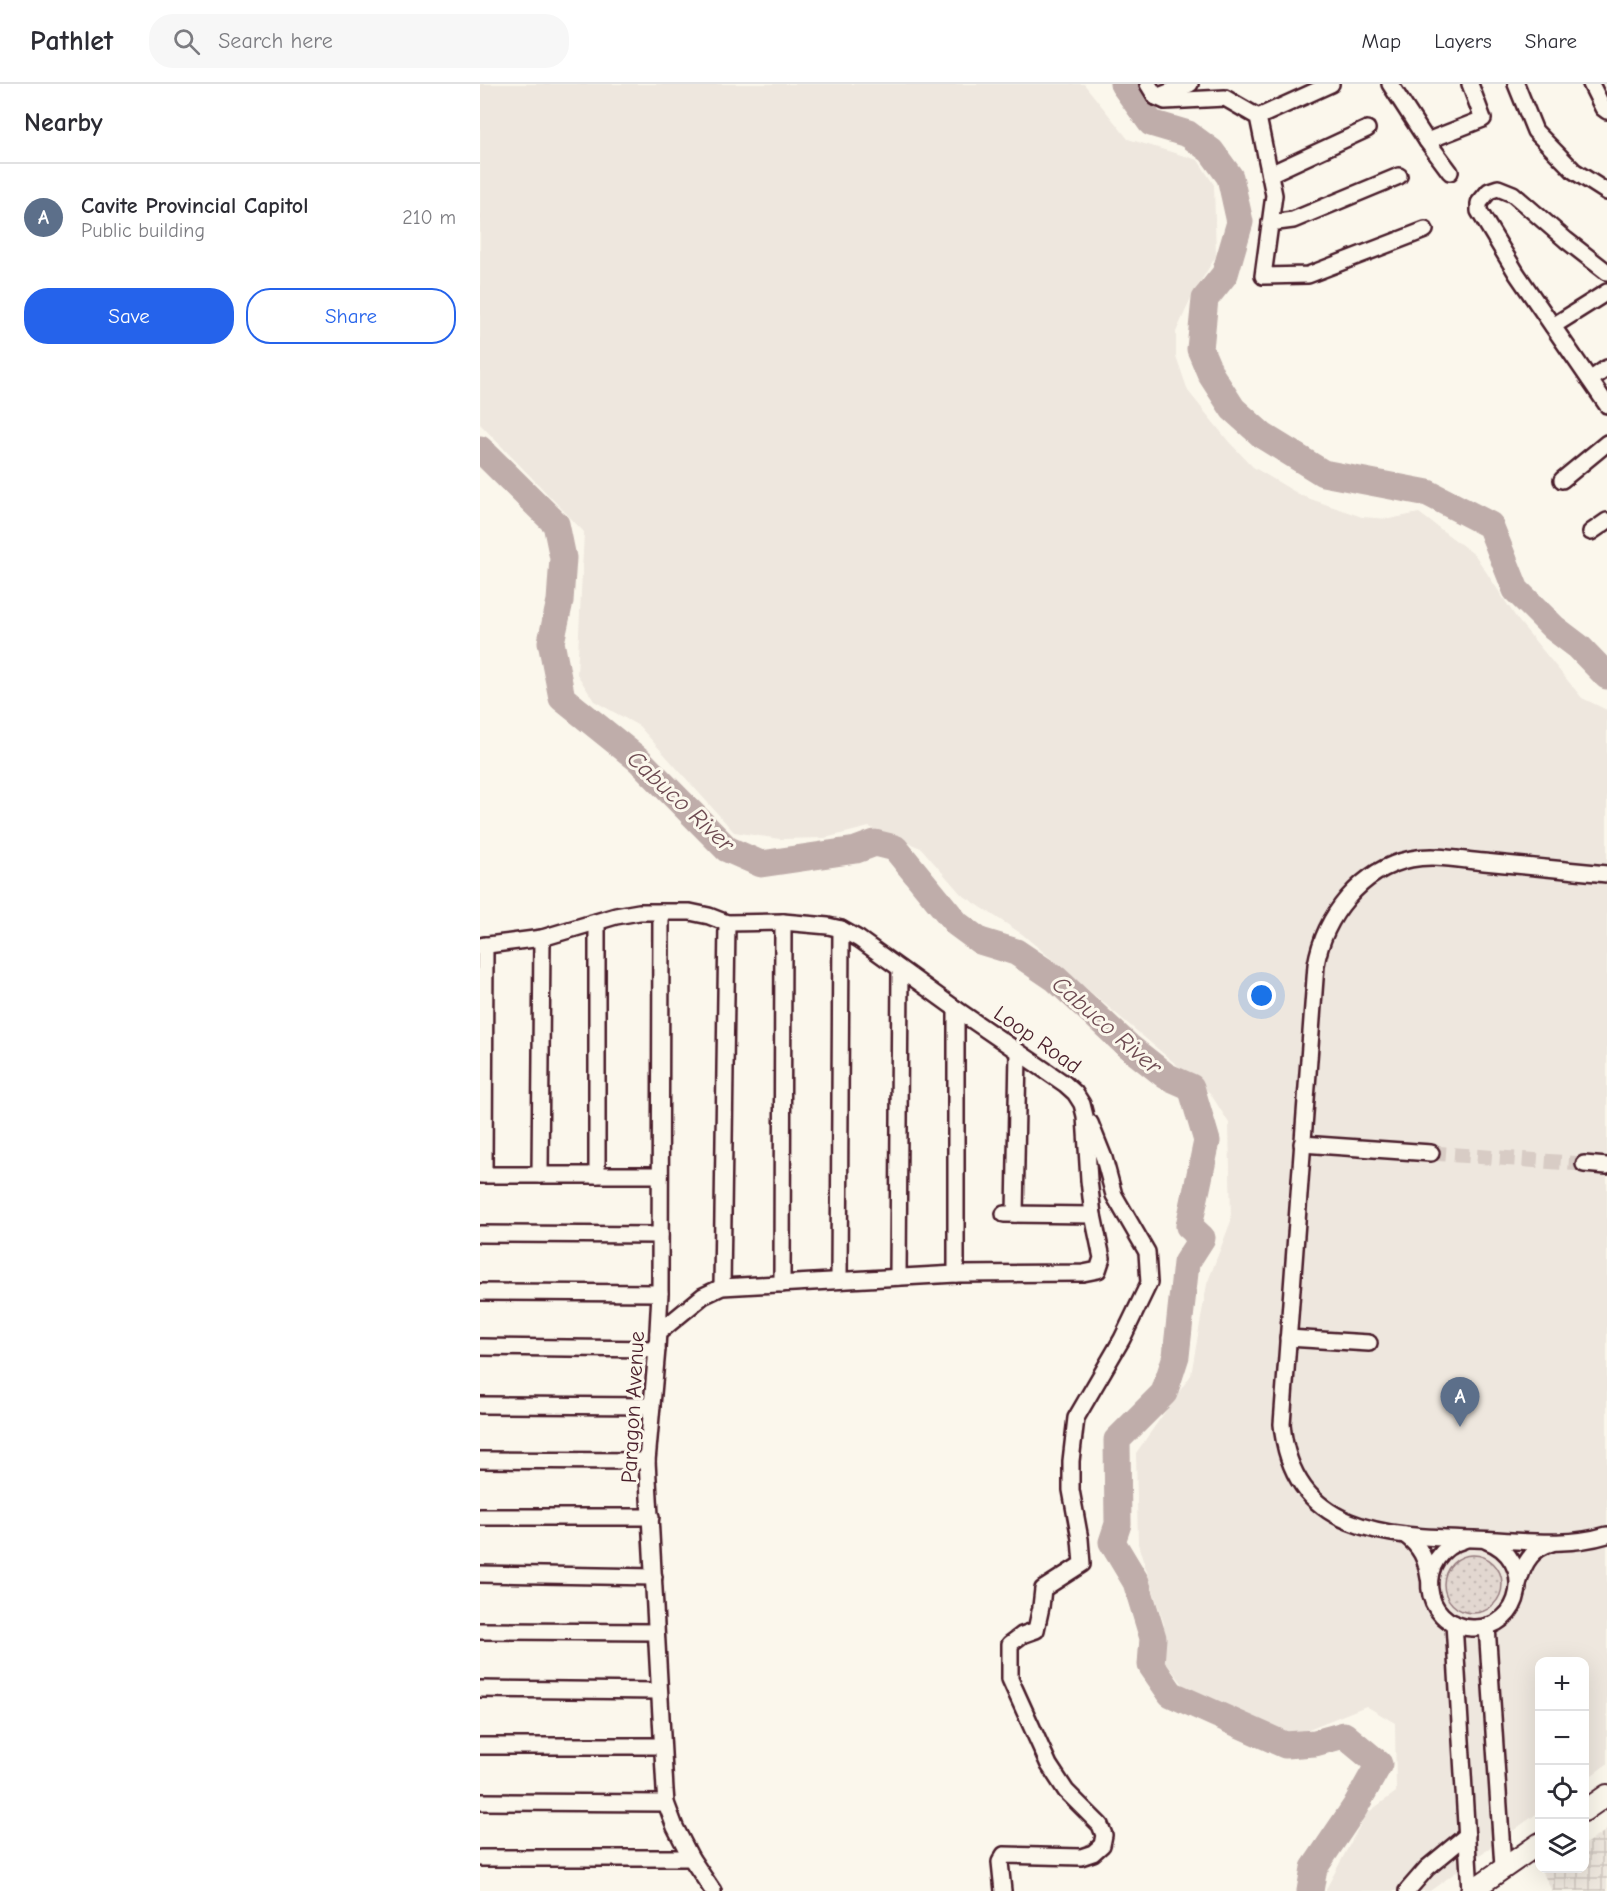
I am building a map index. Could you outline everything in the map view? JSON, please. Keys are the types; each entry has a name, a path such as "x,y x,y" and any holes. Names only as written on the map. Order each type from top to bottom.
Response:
{"main road":[{"path":"1589,1807 1607,1794"},
{"path":"1470,1891 1535,1846"}],"street":[{"path":"1152,90 1190,84"},
{"path":"1258,117 1331,84"},
{"path":"1390,84 1449,172"},
{"path":"1427,141 1483,119 1470,84"},
{"path":"1516,84 1535,131 1574,171 1607,192"},
{"path":"1591,84 1603,108 1607,111"},
{"path":"1152,90 1165,101 1225,98 1258,117 1274,195 1263,276 1308,275 1425,230"},
{"path":"1270,174 1367,129"},
{"path":"1270,223 1293,220 1399,176"},
{"path":"1607,272 1513,194 1498,188 1489,191 1479,203 1479,211 1517,274 1607,405"},
{"path":"1553,326 1607,292"},
{"path":"1590,380 1607,368"},
{"path":"1562,480 1607,443"},
{"path":"1591,532 1607,521"},
{"path":"1558,1543 1406,1535 1367,1528 1330,1513 1315,1502 1296,1477 1286,1450 1282,1424 1302,1144 1318,952 1335,914 1361,885 1393,865 1410,859 1430,857 1607,874"},
{"name":"Loop Road","path":"482,945 542,938 627,914 661,912 700,914 726,923 783,922 841,929 859,939 1065,1084 1082,1104 1085,1116 1093,1215 1102,1258 1100,1267 1094,1272 956,1274 722,1287 703,1296 658,1333"},
{"name":"Paragon Avenue","path":"661,912 660,1293 647,1461 661,1746 666,1803 691,1858 713,1891"},
{"path":"597,922 597,1175"},
{"path":"782,1284 783,922"},
{"path":"722,1287 726,923"},
{"path":"839,1280 841,929"},
{"path":"540,1175 542,938"},
{"path":"482,945 482,1175 660,1175"},
{"path":"898,1277 900,969"},
{"path":"956,1009 956,1274"},
{"path":"1018,1052 1009,1214 1093,1215"},
{"path":"1003,1891 999,1862 1004,1855 1081,1857 1094,1853 1102,1845 1104,1835 1100,1825 1066,1791 1049,1765 1010,1679 1010,1644 1022,1635 1036,1630 1042,1589 1082,1564 1071,1490 1071,1461 1076,1418 1122,1339 1149,1283 1147,1252 1114,1196 1104,1158 1082,1104"},
{"path":"1302,1144 1431,1153"},
{"path":"1584,1164 1607,1166"},
{"path":"480,1234 660,1235"},
{"path":"480,1292 660,1293"},
{"path":"1288,1338 1369,1343"},
{"path":"480,1347 657,1349"},
{"path":"480,1405 652,1406"},
{"path":"480,1460 647,1461"},
{"path":"480,1517 651,1517"},
{"path":"1406,1535 1421,1550 1426,1560 1429,1589 1441,1614 1454,1623 1471,1628 1487,1626 1500,1619 1511,1609 1517,1595 1524,1564 1532,1554 1546,1545 1582,1541 1607,1535"},
{"path":"1429,1578 1434,1563 1451,1544 1474,1539 1496,1544 1507,1553 1515,1566 1519,1581"},
{"path":"480,1574 654,1577"},
{"path":"1454,1623 1470,1891"},
{"path":"1487,1626 1503,1867"},
{"path":"480,1631 655,1632"},
{"path":"480,1689 659,1691"},
{"path":"480,1746 661,1746"},
{"path":"480,1802 666,1803"},
{"path":"1407,1891 1427,1869 1467,1835"},
{"path":"480,1858 691,1858"}],"shaded area":[{"path":"480,84 1084,84 1128,139 1198,160 1214,185 1216,256 1193,294 1176,332 1176,356 1188,391 1229,442 1253,467 1302,496 1362,517 1389,519 1419,513 1475,555 1517,619 1582,698 1607,710 1607,1764 1589,1777 1589,1657 1535,1657 1535,1815 1430,1891 1326,1891 1366,1814 1396,1792 1395,1723 1366,1706 1291,1736 1195,1699 1161,1657 1164,1624 1138,1544 1136,1453 1191,1375 1207,1284 1231,1221 1229,1123 1210,1093 1022,934 961,894 921,848 869,827 825,838 780,839 734,832 639,726 594,701 577,674 584,532 480,424"},
{"path":"1473,1555 1489,1560 1497,1568 1502,1584 1497,1600 1489,1608 1473,1613 1457,1608 1449,1600 1444,1584 1449,1568 1457,1560"},
{"path":"1607,1830 1607,1891 1552,1891 1543,1873 1589,1873 1589,1841"}],"waterway":[{"path":"1123,84 1151,123 1188,134 1211,151 1230,177 1240,222 1225,274 1205,299 1200,349 1211,375 1233,409 1263,436 1323,473 1428,493 1490,525 1516,590 1554,628 1579,647 1607,676"},
{"name":"Cabuco River","path":"480,449 556,524 563,558 560,601 551,642 562,698 639,760 727,849 761,864 856,850 875,843 895,848 957,924 980,941 1016,952 1056,979 1128,1046 1166,1076 1191,1087 1207,1141 1189,1226 1202,1238 1186,1263 1176,1356 1164,1393 1117,1440 1118,1524 1112,1542 1136,1582 1153,1638 1151,1665 1171,1694 1285,1745 1315,1743 1344,1735 1379,1764 1355,1807 1314,1868 1310,1891"}],"tunnel":[{"path":"1431,1153 1584,1164"}],"place":[{"name":"Cavite Provincial Capitol","path":"1460,1427"}]}
